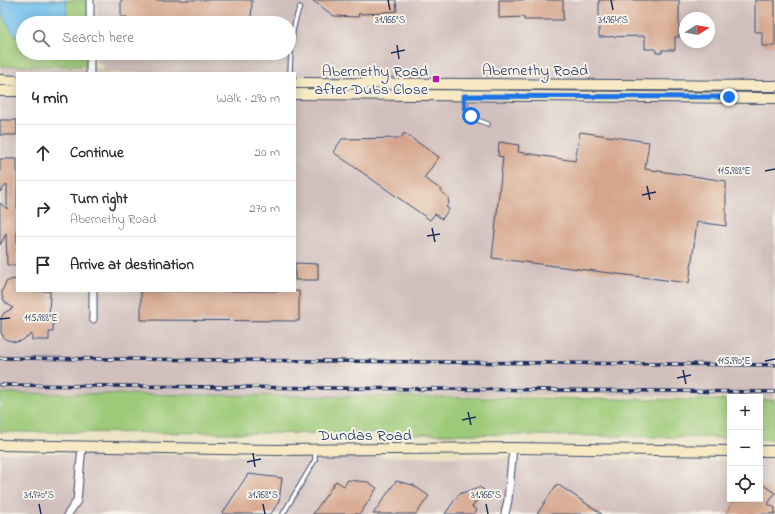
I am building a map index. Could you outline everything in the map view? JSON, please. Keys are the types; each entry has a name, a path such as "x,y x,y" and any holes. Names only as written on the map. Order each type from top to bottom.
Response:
{"main road":[{"path":"0,80 16,80"},
{"name":"Abernethy Road","path":"296,83 775,86"},
{"path":"485,96 486,84"},
{"path":"729,86 729,97"},
{"path":"0,91 16,91"},
{"name":"Abernethy Road","path":"296,94 775,98"},
{"name":"Dundas Road","path":"0,446 315,449 513,448 727,451"},
{"path":"763,451 775,451"}],"street":[{"path":"90,0 90,16"},
{"path":"90,60 90,72"},
{"path":"93,292 93,319"},
{"path":"68,514 77,501 82,447"},
{"path":"505,514 512,472 513,448"}],"lane":[{"path":"296,17 300,7"},
{"path":"290,60 290,72"},
{"path":"464,96 465,108 471,116 488,124"},
{"path":"283,514 315,460 315,449"}],"shaded area":[{"path":"97,0 775,0 775,398 763,398 763,394 727,394 727,397 588,395 252,397 0,393 0,66 105,69 97,60 296,60 296,16 97,16"},
{"path":"0,453 727,460 727,502 763,502 763,460 775,460 775,514 0,514"}],"green space":[{"path":"0,0 90,0 90,16 16,16 16,60 90,60 90,66 0,66"},
{"path":"0,393 727,400 727,438 453,434 0,432"},
{"path":"763,400 775,400 775,440 763,439"}],"water":[{"path":"0,0 66,0 67,11 66,16 16,16 16,36 10,29 0,6"}],"building":[{"path":"121,0 252,0 251,16 121,16"},
{"path":"312,0 396,0 397,11 358,14 359,17 334,16"},
{"path":"499,0 563,0 563,20 524,20 524,17 499,18"},
{"path":"599,0 679,0 679,37 675,37 675,50 662,50 662,53 656,53 656,49 645,49 645,36 599,37"},
{"path":"755,0 775,0 775,46 762,46 762,32 755,32"},
{"path":"0,120 16,120 16,135 0,135"},
{"path":"580,132 649,142 645,169 726,181 726,226 697,222 689,283 492,258 503,157 498,156 499,142 519,145 518,152 575,161"},
{"path":"404,133 439,157 424,178 442,190 441,192 449,198 449,203 446,207 449,209 442,219 435,214 430,220 333,152 342,139 401,138"},
{"path":"0,159 16,159 16,265 7,265 6,234 0,245 0,203 7,209 7,184 0,192"},
{"path":"296,263 318,264 318,280 296,280"},
{"path":"16,279 16,292 50,292 49,321 53,321 53,332 49,332 49,340 32,340 32,334 21,341 15,342 5,339 1,333 1,318 4,313 13,308 5,302 2,296 2,291 6,282"},
{"path":"299,291 299,321 141,320 141,292"},
{"path":"248,474 282,478 279,501 271,514 222,514"},
{"path":"348,480 368,482 377,488 360,514 313,514 336,481 344,486"},
{"path":"396,481 413,485 429,496 416,514 373,514"},
{"path":"557,484 602,514 537,514"},
{"path":"763,485 775,493 768,504 775,508 775,514 726,514 733,502 763,502"},
{"path":"479,487 484,490 472,507 477,510 474,514 445,514 459,494"}],"railway":[{"path":"0,358 775,365"},
{"path":"0,385 775,392"}],"place":[{"name":"Abernethy Road after Dubs Close","path":"436,79"}],"route":[{"path":"471,116 465,108 464,96 729,97"}]}
